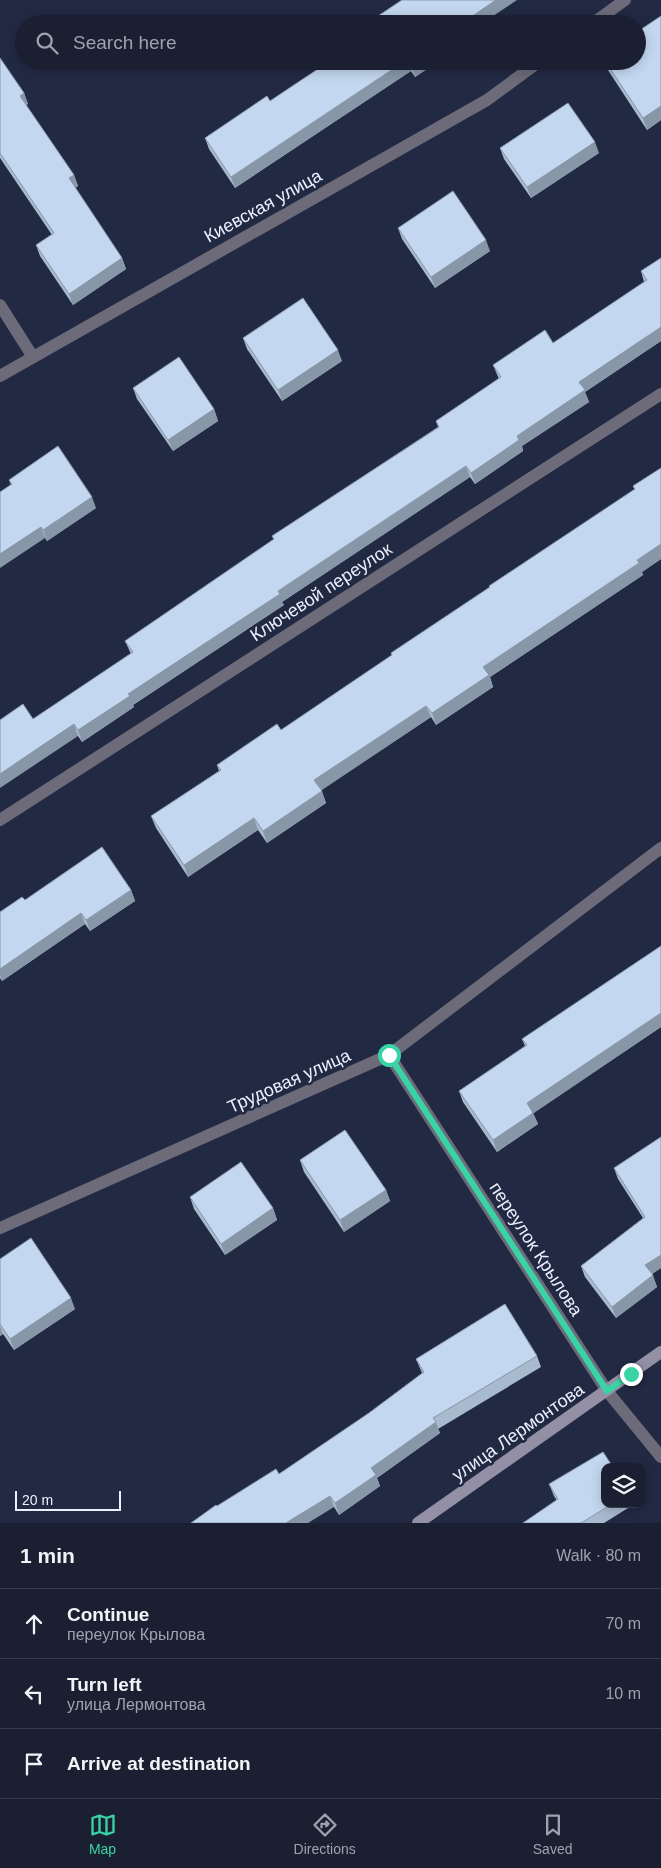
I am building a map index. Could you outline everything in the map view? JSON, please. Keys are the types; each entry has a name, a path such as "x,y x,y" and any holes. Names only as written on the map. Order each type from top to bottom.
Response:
{"street":[{"path":"604,15 624,0"},
{"name":"Киевская улица","path":"0,376 487,100 528,70"},
{"path":"0,305 33,357"},
{"name":"Ключевой переулок","path":"0,820 661,394"},
{"name":"Трудовая улица","path":"0,1228 389,1055 661,848"},
{"name":"переулок Крылова","path":"389,1055 607,1391 661,1457"},
{"name":"улица Лермонтова","path":"418,1523 661,1352"}],"building":[{"path":"402,0 496,0 474,15 380,15"},
{"path":"661,16 661,106 643,118 611,70 646,70 646,26"},
{"path":"0,58 24,93 20,96 74,175 69,178 122,258 69,294 36,245 54,233 0,153"},
{"path":"316,70 392,70 231,177 205,138 267,96 270,101"},
{"path":"568,103 595,142 527,187 500,148"},
{"path":"453,191 486,240 431,277 398,228"},
{"path":"661,258 661,327 579,382 585,390 517,436 519,440 471,473 466,466 278,591 280,594 128,694 130,696 78,730 74,724 0,774 0,720 23,704 33,719 133,652 125,641 274,539 272,536 439,427 436,421 501,377 493,365 545,330 553,343 647,280 641,271"},
{"path":"303,298 338,350 278,390 243,338"},
{"path":"179,357 214,409 168,440 133,388"},
{"path":"58,446 92,497 43,530 41,527 0,554 0,492 12,484 9,480"},
{"path":"661,468 661,544 637,560 639,563 483,667 489,675 432,713 426,706 314,780 322,791 263,831 254,818 184,865 151,816 221,770 217,765 277,724 281,730 392,655 391,653 489,586 635,489 633,486"},
{"path":"102,847 131,890 86,920 81,913 0,969 0,912 22,897 25,900"},
{"path":"661,946 661,1013 527,1103 533,1113 493,1140 459,1091 527,1045 522,1039"},
{"path":"345,1130 386,1190 340,1220 300,1160"},
{"path":"661,1137 661,1255 645,1265 653,1275 612,1307 581,1266 645,1217 614,1168"},
{"path":"241,1162 273,1208 221,1244 190,1197"},
{"path":"31,1238 71,1298 10,1339 0,1324 0,1259"},
{"path":"505,1304 537,1356 433,1418 436,1422 371,1468 376,1475 335,1503 330,1496 286,1523 191,1523 216,1505 276,1469 279,1474 369,1413 424,1372 416,1359"},
{"path":"603,1452 610,1463 601,1463 601,1508 605,1508 581,1523 523,1523 558,1499 549,1484"}],"route":[{"path":"389,1055 607,1391 631,1374"}]}
